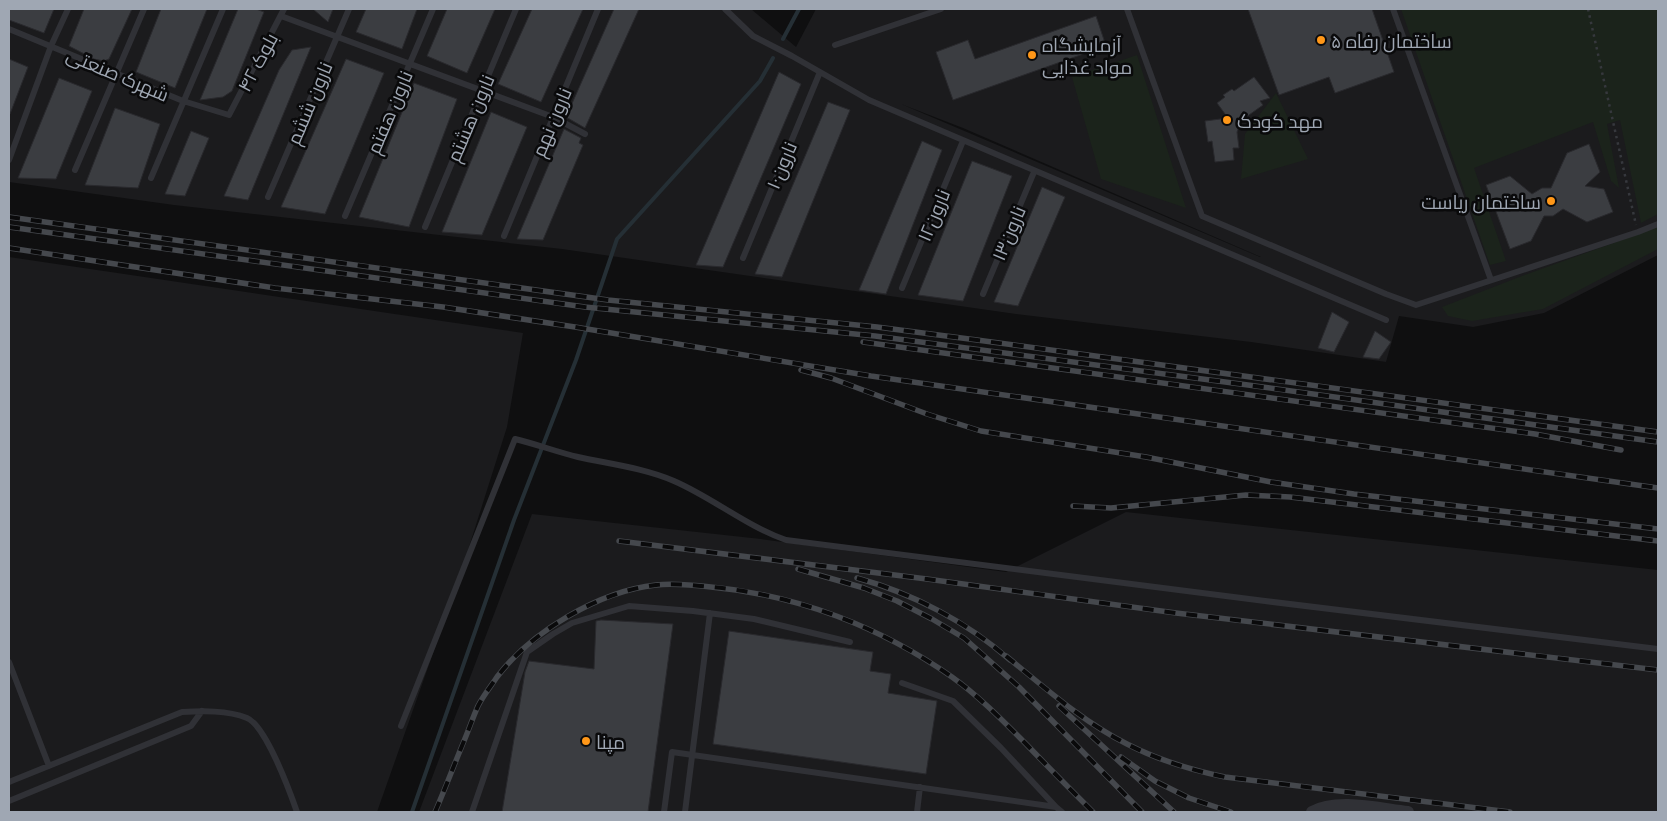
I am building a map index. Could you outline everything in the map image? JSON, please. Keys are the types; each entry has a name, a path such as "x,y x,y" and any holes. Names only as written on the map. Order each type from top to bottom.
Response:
{"street":[{"path":"1312,812 1320,808 1339,804 1408,812"}],"lane":[{"path":"9,160 51,46 68,9"},
{"path":"75,170 144,9"},
{"path":"151,178 223,9"},
{"name":"بلوک ۴۲","path":"229,115 284,9"},
{"name":"نارون ششم","path":"268,198 349,9"},
{"name":"نارون هفتم","path":"345,216 433,9"},
{"name":"نارون هشتم","path":"424,227 516,9"},
{"name":"نارون نهم","path":"504,236 598,9"},
{"path":"725,9 753,36 869,100 1034,172 1386,320"},
{"path":"835,45 941,9"},
{"path":"1127,9 1202,216 1386,294 1416,305 1658,224"},
{"path":"1393,9 1491,280"},
{"path":"281,16 553,117 585,134"},
{"name":"شهرک صنعتی","path":"9,29 183,101 229,115"},
{"name":"نارون۱۰","path":"742,258 820,72"},
{"name":"نارون۱۲","path":"902,288 964,141"},
{"name":"نارون۱۳","path":"983,294 1034,172"},
{"path":"401,726 515,439 575,456 625,466 674,481 765,533 786,540 1658,649"},
{"path":"472,812 527,652 572,623 629,606 710,613 754,620 850,642"},
{"path":"685,812 710,613"},
{"path":"9,662 48,766"},
{"path":"902,683 953,701 1062,812"},
{"path":"9,801 191,726 202,711"},
{"path":"9,782 182,712 220,712 248,719 260,732 282,772 297,812"},
{"path":"664,812 672,752 1056,807"},
{"path":"916,812 920,787"}],"path":[{"path":"1588,9 1638,232"}],"shaded area":[{"path":"9,9 751,9 796,47 816,9 1658,9 1658,255 1544,313 1473,327 1399,316 1386,362 1251,342 1016,314 562,249 174,205 9,182","holes":["901,104 963,128 1261,257"]},
{"path":"1401,9 1658,9 1658,214 1641,223 1620,120 1607,124 1619,188 1611,181 1593,122 1474,168 1506,261 1490,265"},
{"path":"1137,55 1186,208 1101,179 1072,77"},
{"path":"1276,93 1308,159 1241,179 1245,134"},
{"path":"1658,227 1658,249 1543,309 1472,321 1448,316 1442,307 1522,276"},
{"path":"9,257 523,333 507,427 455,591 377,812 9,812"},
{"path":"1126,512 1658,570 1658,812 419,812 532,514 761,539 1006,572"}],"building":[{"path":"9,9 54,9 44,33 9,20"},
{"path":"84,9 132,9 109,59 104,61 94,59 69,46"},
{"path":"161,9 207,9 175,88 136,72"},
{"path":"238,9 256,9 264,12 232,91 223,97 200,100"},
{"path":"313,9 333,9 328,22"},
{"path":"366,9 417,9 402,49 356,32"},
{"path":"447,9 495,9 467,73 427,56"},
{"path":"532,9 583,9 541,102 498,84"},
{"path":"614,9 639,9 585,128 566,117"},
{"name":"۵ ساختمان رفاه","path":"1248,9 1372,9 1394,72 1335,93 1329,77 1279,95"},
{"name":"آزمایشگاه مواد غذایی","path":"1096,16 1106,46 953,100 936,52 968,40 975,59"},
{"path":"311,47 248,200 224,196 279,70 292,50"},
{"path":"9,59 28,67 10,114 9,114"},
{"path":"346,59 384,73 325,214 281,207"},
{"path":"779,72 801,84 723,267 696,265"},
{"name":"مهد کودک","path":"1254,77 1270,98 1260,101 1263,105 1242,120 1237,132 1239,148 1233,148 1234,160 1215,162 1212,141 1208,142 1205,121 1228,118 1217,103 1225,97 1223,95 1232,89 1234,91"},
{"path":"59,78 92,91 56,179 18,178"},
{"path":"414,83 457,99 409,227 359,217"},
{"path":"828,102 850,110 782,277 755,274"},
{"path":"115,108 160,124 138,188 85,185"},
{"path":"491,112 527,127 482,235 442,232"},
{"path":"564,129 581,138 579,143 583,145 543,240 517,239"},
{"path":"191,131 209,138 185,196 165,194"},
{"path":"922,141 942,150 886,294 859,290"},
{"name":"ساختمان ریاست","path":"1589,144 1600,172 1585,186 1604,189 1613,212 1587,222 1563,209 1553,216 1544,216 1531,241 1510,249 1486,185 1510,176 1532,194 1542,188 1551,188 1567,153"},
{"path":"972,161 1012,176 963,301 918,295"},
{"path":"1042,187 1065,197 1018,306 994,302"},
{"path":"1332,312 1349,322 1334,352 1318,348"},
{"path":"1375,331 1391,342 1379,359 1363,357"},
{"name":"مپنا","path":"596,621 673,624 648,812 502,812 525,672 529,661 594,669"},
{"path":"729,631 873,652 870,671 891,674 888,693 937,701 926,774 713,744"}],"waterway":[{"path":"783,39 799,9"},
{"path":"412,812 514,520 576,360 617,239 760,81 773,58"}],"railway":[{"path":"9,217 608,300 877,327 1658,432"},
{"path":"9,227 585,307 875,336 1658,442"},
{"path":"9,248 275,288 443,307 871,376 1658,488"},
{"path":"863,342 1535,434 1621,450"},
{"path":"801,370 831,378 927,414 981,431 1146,457 1271,482 1354,494 1658,529"},
{"path":"1073,506 1111,508 1246,495 1290,497 1658,541"},
{"path":"619,541 927,579 1176,613 1658,670"},
{"path":"798,569 864,588 897,601 964,638 1019,687 1142,812"},
{"path":"857,578 878,584 938,610 976,633 1010,660"},
{"path":"435,812 478,706 511,660 547,630 568,616 590,605 634,589 670,584 711,587 775,597 837,616 896,643 925,659 972,693 1009,727 1093,812"},
{"path":"1006,656 1064,703 1111,735 1151,755 1187,768 1225,777 1510,812"},
{"path":"1059,706 1174,812"},
{"path":"1121,757 1155,781 1189,798 1231,812"}],"place":[{"name":"۵ ساختمان رفاه","path":"1321,40"},
{"name":"آزمایشگاه مواد غذایی","path":"1032,55"},
{"name":"مهد کودک","path":"1227,120"},
{"name":"ساختمان ریاست","path":"1551,201"},
{"name":"مپنا","path":"586,741"}]}
